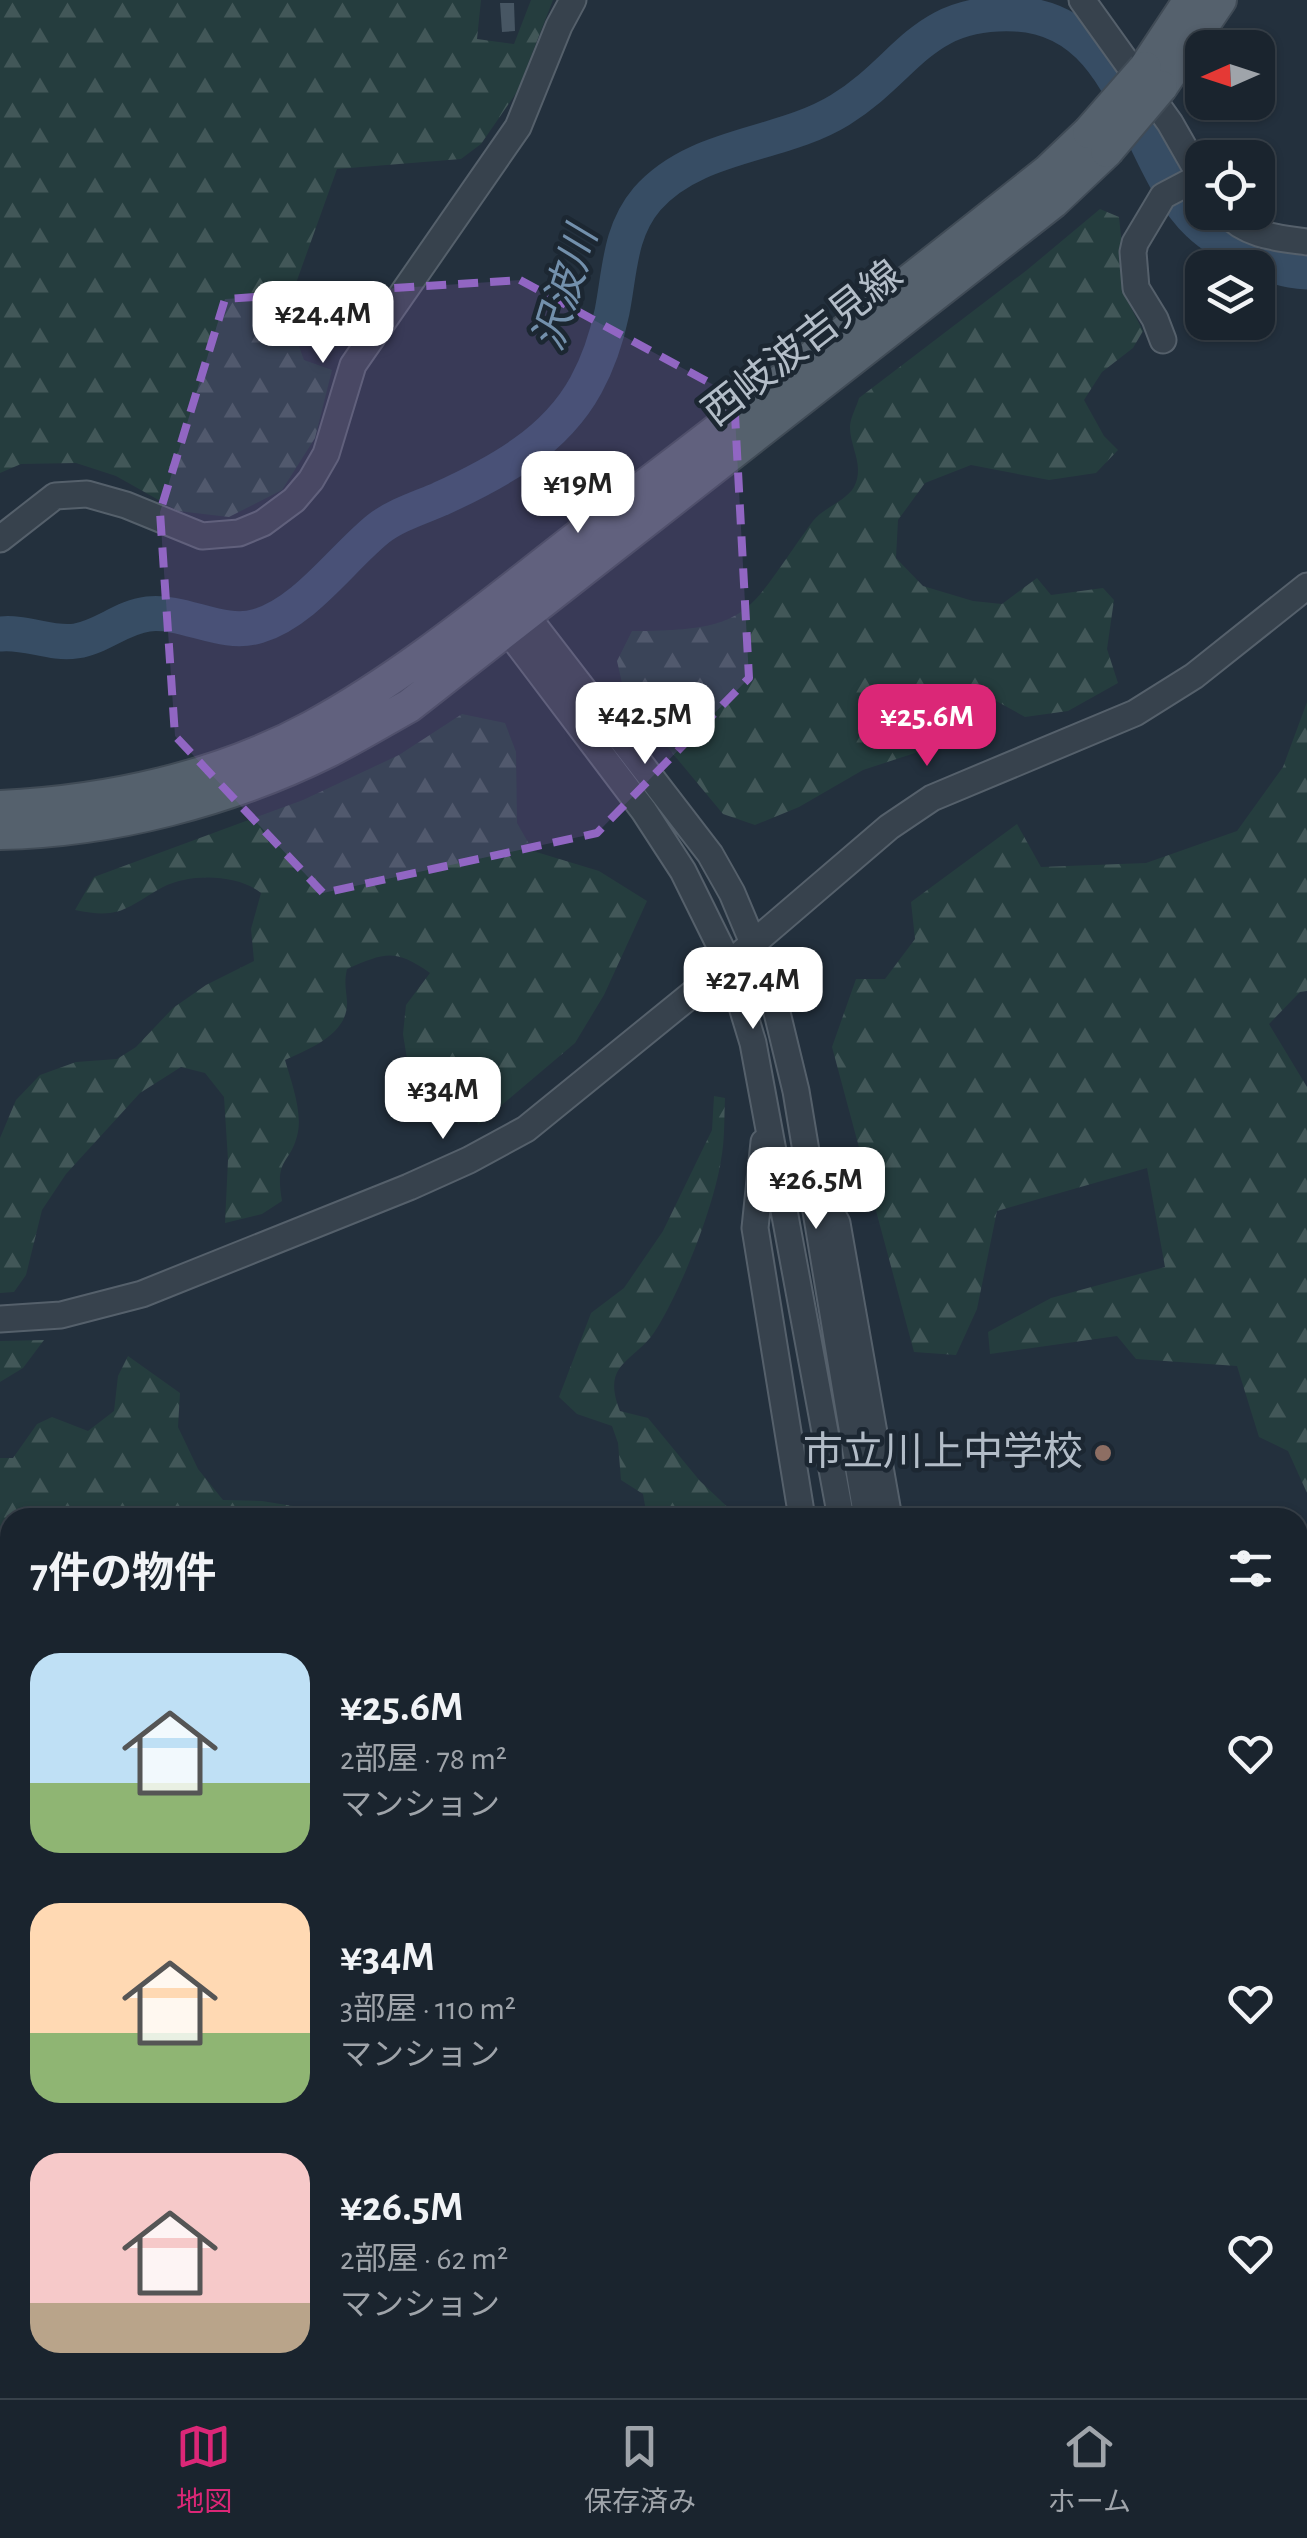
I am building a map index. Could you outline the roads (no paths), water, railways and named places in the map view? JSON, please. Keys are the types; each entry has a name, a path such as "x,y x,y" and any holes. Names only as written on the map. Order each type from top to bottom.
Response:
{"main road":[{"name":"西岐波吉見線","path":"1153,78 1190,0"},
{"name":"西岐波吉見線","path":"0,833 88,826 204,800 327,752 409,706 1054,202 1098,142 1220,0"},
{"name":"西岐波吉見線","path":"0,807 65,803 141,790 221,766 311,728 394,675 497,599 1048,171 1098,142"}],"street":[{"path":"0,539 55,496 87,494 126,505 202,536 240,533 263,524 294,500 312,480 326,454 353,365 518,126 558,26 573,0"},
{"path":"1082,0 1170,122 1185,152"},
{"path":"1163,340 1156,320 1136,288 1132,252 1163,196 1185,185"},
{"path":"1250,230 1307,242"},
{"path":"0,1319 61,1316 142,1294 469,1160 526,1128 729,964 889,827 932,798 1135,713 1194,676 1307,586"},
{"path":"497,599 710,854 732,893 753,944 773,996 796,1091 865,1508"},
{"path":"518,623 683,871 729,964 746,1012 839,1508"},
{"path":"767,1117 756,1228 800,1508"},
{"path":"808,1169 837,1224 888,1508"}],"waterway":[{"name":"沢波川","path":"0,634 76,641 148,614 244,628 258,626 291,609 385,524 503,467 558,423 586,385 602,349 631,225 647,199 667,181 714,156 791,132 840,110 918,45 958,21 1015,14 1053,22 1083,40 1106,66 1158,166 1199,224 1223,242 1257,259 1307,272"}],"place":[{"name":"市立川上中学校","path":"1103,1453"}]}
